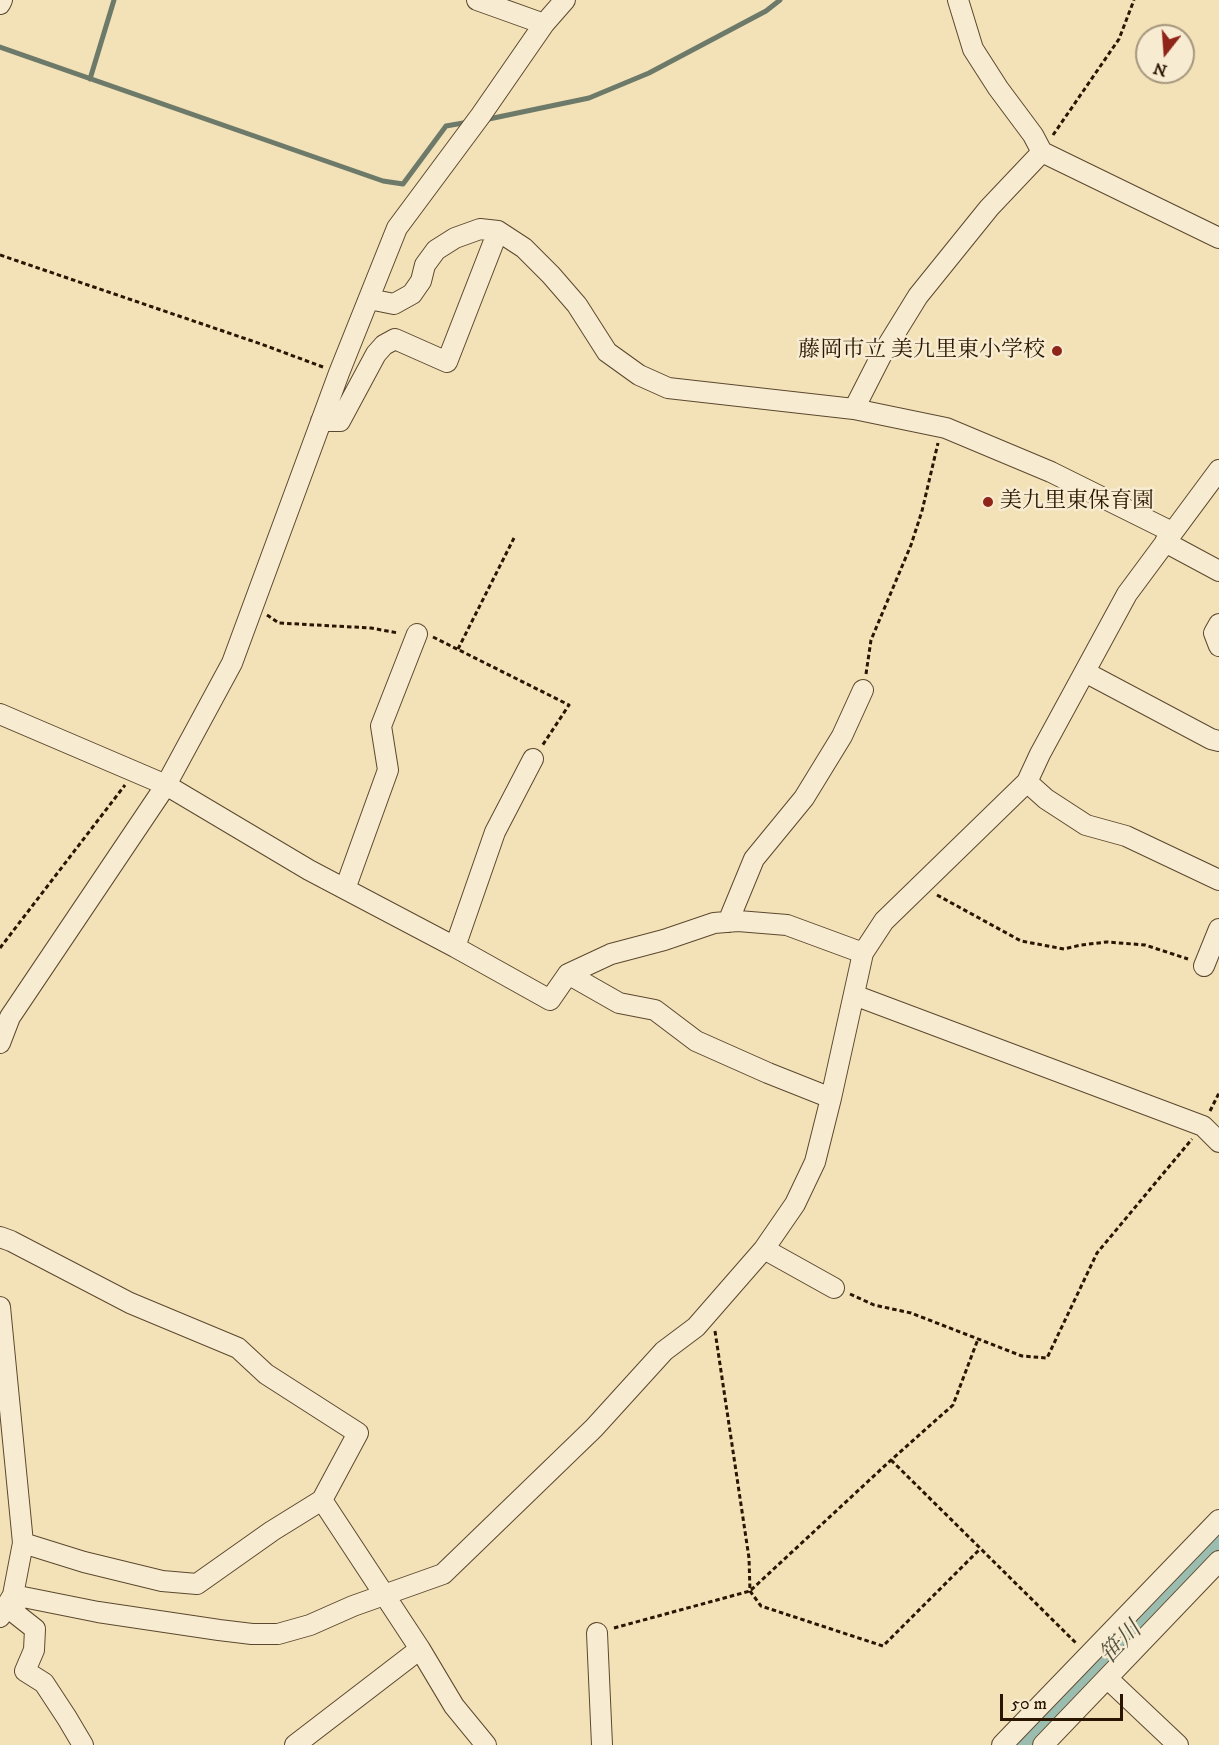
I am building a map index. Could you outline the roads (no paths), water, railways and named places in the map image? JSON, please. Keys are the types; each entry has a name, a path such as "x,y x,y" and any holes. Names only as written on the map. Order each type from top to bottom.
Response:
{"street":[{"path":"0,4 2,0"},
{"path":"477,0 544,24"},
{"path":"0,1043 10,1017 166,785 232,663 339,373 397,228 482,115 544,24 565,0"},
{"path":"958,0 973,49 998,88 1033,135 1042,152 1219,238"},
{"path":"854,409 881,356 918,296 989,208 1042,152"},
{"path":"369,299 394,304 412,294 436,249 455,238 480,230 498,231 524,248 551,275 577,305 607,352 639,375 668,388 854,409 942,427 1051,472 1169,537 1219,571"},
{"path":"321,421 340,421 376,354 384,345 395,339 447,362 498,231"},
{"path":"13,1595 98,1612 219,1630 278,1634 310,1625 353,1606 443,1574 594,1428 664,1351 696,1327 764,1249 795,1204 815,1162 863,953 884,921 1027,782 1127,594 1219,470"},
{"path":"1219,624 1214,633 1219,646"},
{"path":"345,889 388,770 381,726 417,634"},
{"path":"1085,672 1216,736"},
{"path":"728,922 754,859 804,798 842,736 863,690"},
{"path":"0,714 166,785 345,889 550,1000 568,974 610,954 664,940 714,923 738,921 788,925 863,953"},
{"path":"454,947 495,832 533,759"},
{"path":"1027,782 1046,799 1086,825 1126,836 1219,880"},
{"path":"1204,966 1219,929"},
{"path":"568,974 619,1003 655,1010 696,1041 768,1074 831,1098"},
{"path":"854,995 1203,1126 1219,1142"},
{"path":"0,1237 130,1303 238,1348 266,1374 358,1433 322,1500 272,1531 196,1584 162,1581 84,1562 22,1543"},
{"path":"764,1249 834,1288"},
{"path":"0,1307 22,1543 13,1595 16,1614 35,1629 34,1650 25,1671 44,1683 83,1745"},
{"path":"322,1500 420,1648 454,1706 486,1745"},
{"path":"1002,1745 1219,1520"},
{"path":"1043,1745 1219,1561"},
{"path":"0,1617 13,1595"},
{"path":"597,1633 602,1745"},
{"path":"295,1745 420,1648"},
{"path":"1107,1678 1178,1745"}],"waterway":[{"path":"90,79 114,0"},
{"path":"484,120 589,98 649,73 766,11 780,0"},
{"path":"0,47 383,181 403,184 446,126 469,122"},
{"name":"笹川","path":"1026,1745 1219,1544"}],"place":[{"name":"藤岡市立 美九里東小学校","path":"1057,351"},
{"name":"美九里東保育園","path":"988,502"}]}
